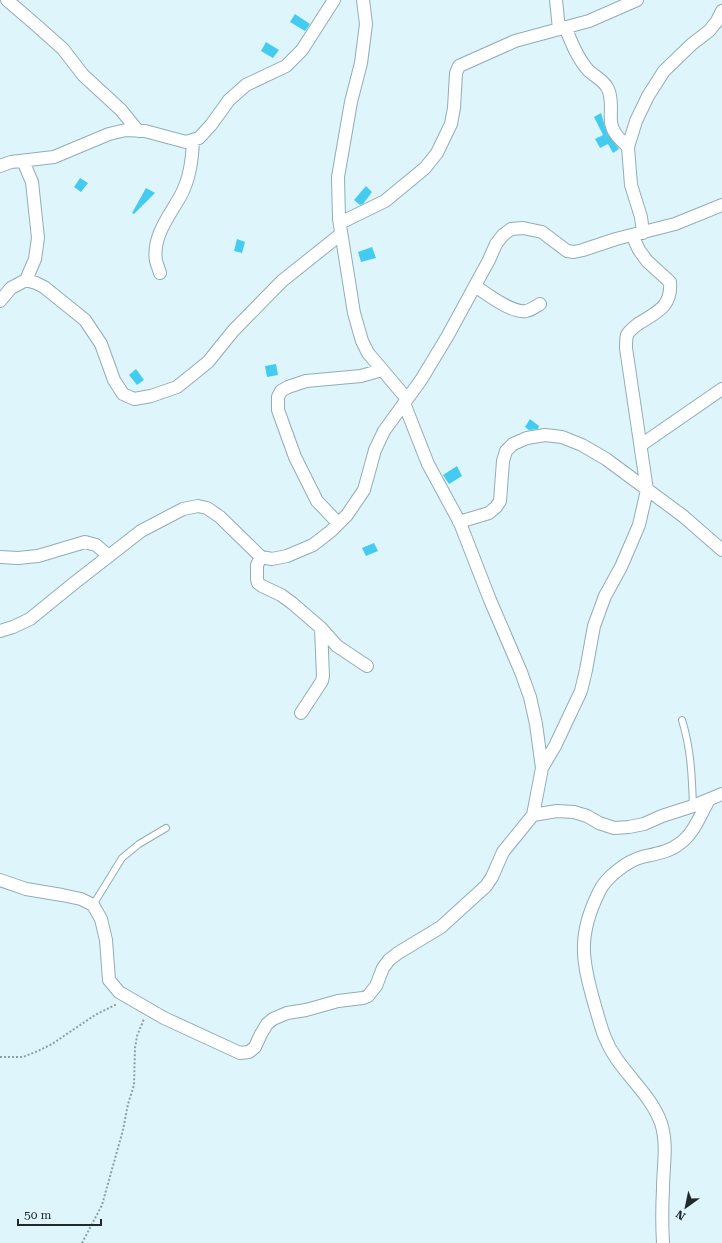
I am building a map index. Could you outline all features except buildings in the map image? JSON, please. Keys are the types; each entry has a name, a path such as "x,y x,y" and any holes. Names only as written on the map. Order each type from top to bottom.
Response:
{"street":[{"path":"7,0 63,49 83,75 122,110 138,131"},
{"path":"0,166 12,162 54,157 109,134 126,130 145,131 186,142 193,141 204,133 230,100 246,85 286,66 302,50 334,0"},
{"path":"0,880 26,889 81,899 93,905 101,919 106,940 109,980 120,992 164,1018 240,1053 249,1052 255,1047 264,1029 273,1019 287,1013 306,1010 338,1001 363,998 372,991 383,968 389,960 441,927 486,886 492,877 503,852 533,815 542,768 536,724 530,697 459,522 428,464 405,401 368,353 362,341 354,313 340,228 338,177 351,102 361,63 366,24 363,0"},
{"path":"556,0 562,28 578,56 589,70 600,78 608,88 611,96 611,122 613,130 628,147"},
{"path":"26,280 44,287 85,320 101,344 114,380 123,394 134,399 152,396 177,387 208,362 233,331 282,281 340,228 385,201 425,168 437,153 450,124 455,101 456,73 459,66 515,41 589,21 636,0"},
{"path":"542,768 555,746 580,691 586,670 594,626 605,596 621,567 639,525 646,490 626,348 627,335 632,328 665,305 671,292 670,282 638,250 638,234 641,217 631,185 628,147 636,121 648,96 664,71 692,44 710,31 722,11"},
{"path":"160,273 156,261 156,246 158,238 160,231 181,195 189,175 192,162 193,141"},
{"path":"0,301 11,288 26,280 35,259 38,238 32,182 23,161"},
{"path":"0,632 30,619 72,584 141,531 183,509 198,506 207,508 220,517 261,557 272,559 287,556 312,546 347,515 364,490 375,450 384,431 421,380 447,337 496,244 503,234 511,229 523,228 542,232 567,251 574,252 675,224 722,205"},
{"path":"475,286 498,301 517,310 524,311 532,309 540,304"},
{"path":"338,523 317,501 295,456 278,410 278,397 281,392 288,387 306,381 361,376 382,370"},
{"path":"640,445 722,389"},
{"path":"459,522 489,514 500,501 503,462 506,451 513,444 527,438 545,435 562,437 582,445 606,459 683,516 722,550"},
{"path":"0,557 18,558 38,556 85,542 96,544 109,556"},
{"path":"261,557 257,565 258,583 292,603 321,628 337,646 367,666"},
{"path":"301,713 323,676 321,628"},
{"path":"533,815 556,811 574,812 614,828 629,827 644,824 722,794"},
{"path":"663,1243 663,1187 666,1144 661,1124 654,1107 616,1058 603,1036 587,980 583,958 583,944 587,922 599,891 610,876 640,858 661,853 678,845 690,835 709,800"}],"lane":[{"path":"682,720 687,736 690,756 693,806"},
{"path":"93,905 122,858 139,844 166,828"}],"path":[{"path":"0,1057 23,1057 38,1051 52,1044 95,1015 114,1005 134,1001"},
{"path":"82,1243 102,1205 134,1085 135,1048 137,1036 148,1009"}]}
